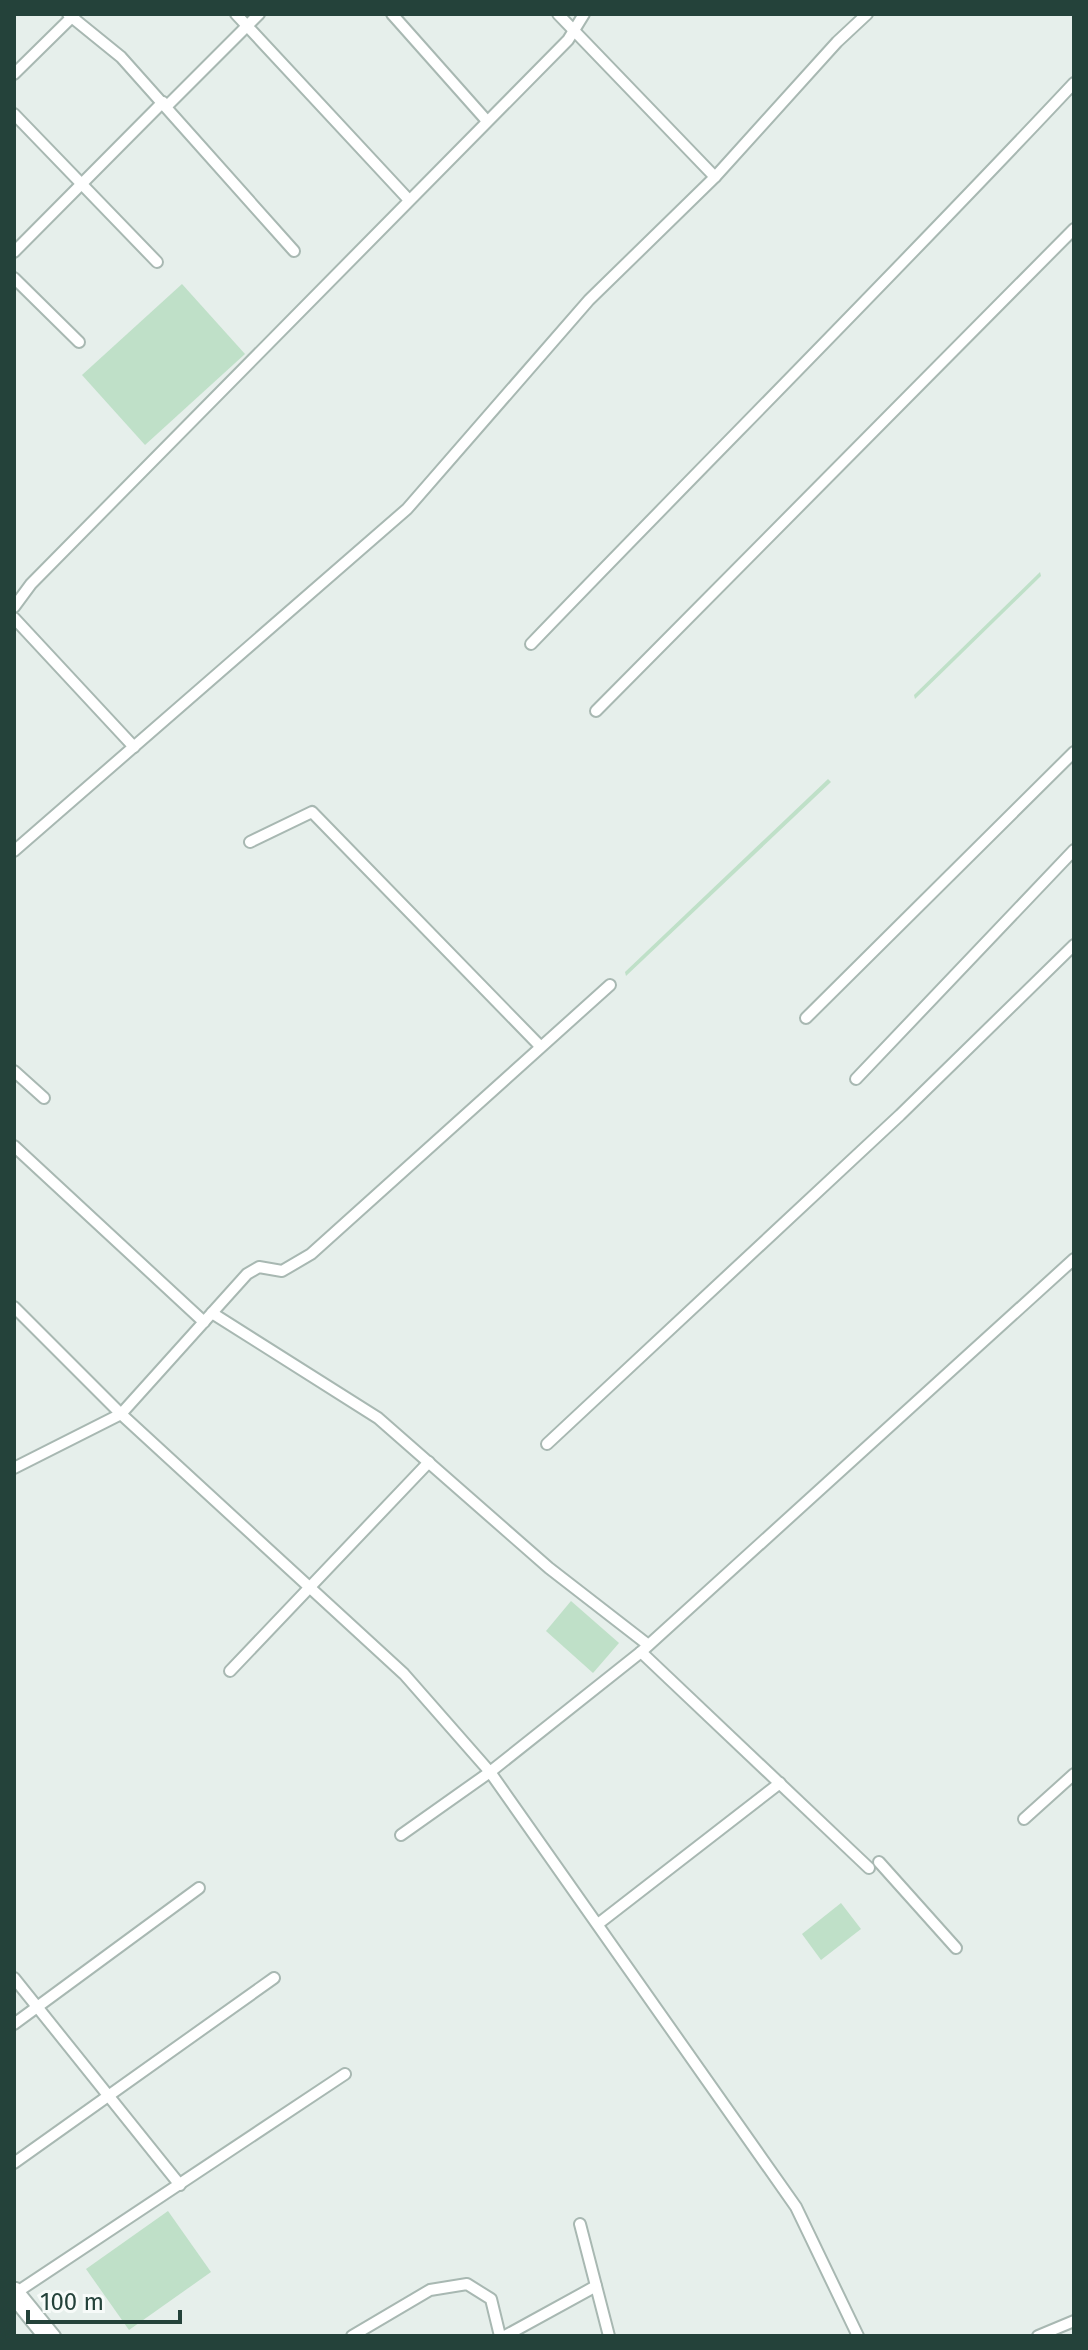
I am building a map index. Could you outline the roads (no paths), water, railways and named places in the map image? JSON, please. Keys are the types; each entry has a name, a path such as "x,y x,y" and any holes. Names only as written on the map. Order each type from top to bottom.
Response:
{"street":[{"path":"236,14 409,200"},
{"path":"14,252 259,14"},
{"path":"392,14 487,121"},
{"path":"558,14 715,177"},
{"path":"14,607 31,584 575,31 584,14"},
{"path":"14,851 407,509 589,300 715,177 837,42 867,14"},
{"path":"14,74 72,15 105,43 165,104 294,251"},
{"path":"531,644 731,435 934,232 1074,83"},
{"path":"14,114 157,262"},
{"path":"596,711 1074,229"},
{"path":"14,278 79,342"},
{"path":"14,618 134,747"},
{"path":"806,1018 1074,752"},
{"path":"250,842 312,812 539,1045"},
{"path":"856,1079 1074,850"},
{"path":"547,1444 900,1115 1074,945"},
{"path":"16,1463 121,1414 247,1274 259,1267 282,1271 311,1254 539,1045 610,985"},
{"path":"14,1071 44,1098"},
{"path":"14,1146 75,1206 208,1318 378,1418 644,1648 780,1783 874,1865 956,1948"},
{"path":"401,1835 490,1772 644,1648 1074,1259"},
{"path":"14,1307 121,1414 216,1498 404,1674 490,1772 796,2207 858,2336"},
{"path":"230,1671 429,1462"},
{"path":"1024,1819 1074,1774"},
{"path":"598,1924 780,1783"},
{"path":"14,2024 199,1888"},
{"path":"14,1978 180,2185"},
{"path":"14,2163 274,1978"},
{"path":"15,2290 180,2185 345,2074"},
{"path":"580,2224 609,2336"},
{"path":"352,2336 430,2290 467,2284 491,2299 503,2336 596,2286"},
{"path":"15,2290 43,2336"},
{"path":"15,2290 55,2336"},
{"path":"1038,2336 1074,2321"}]}
